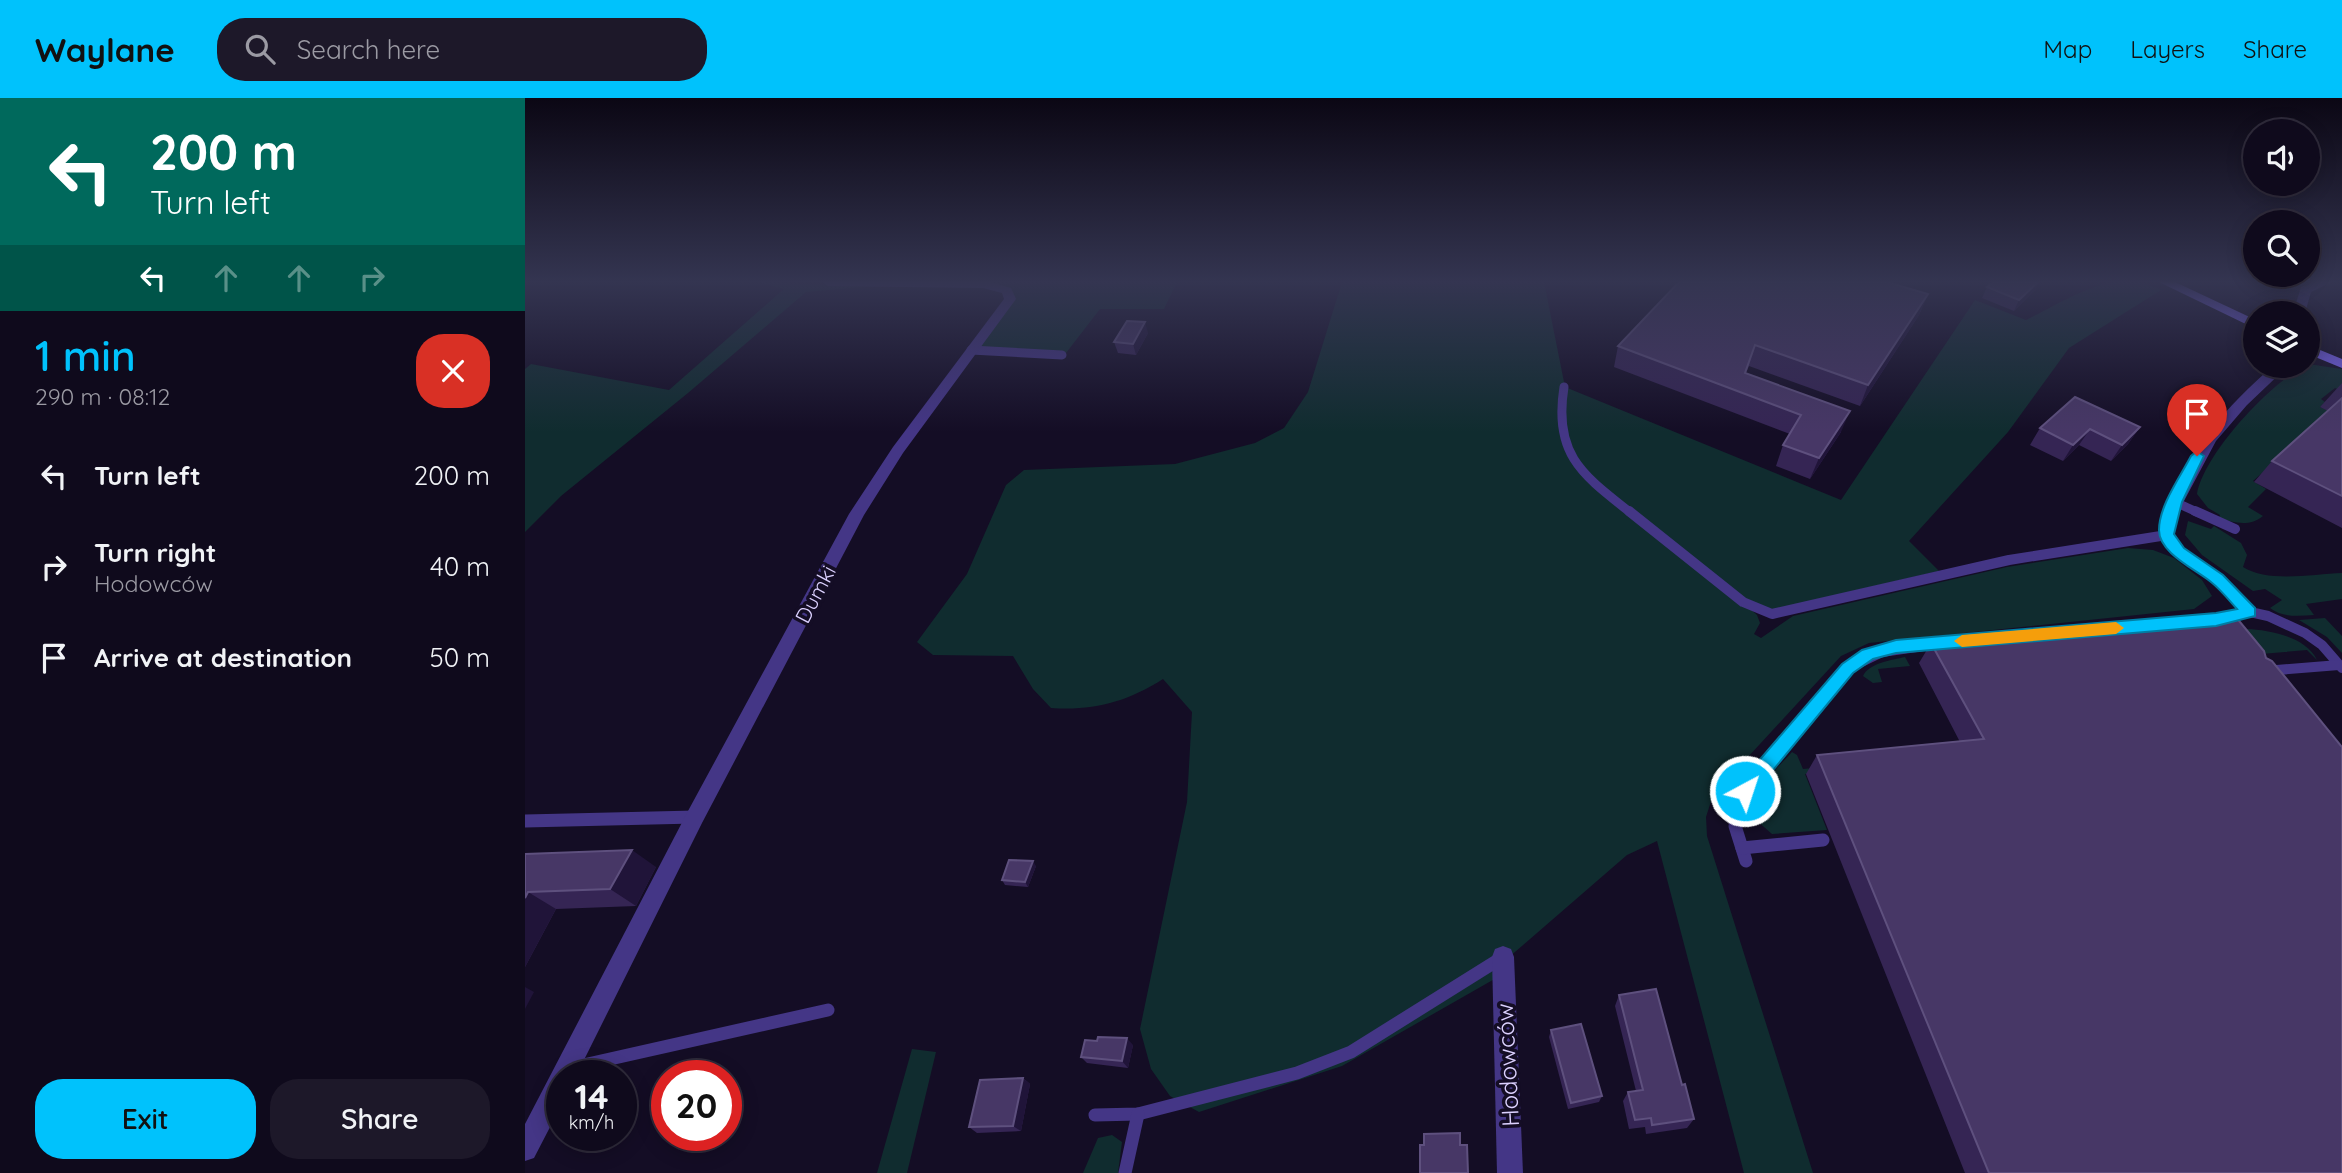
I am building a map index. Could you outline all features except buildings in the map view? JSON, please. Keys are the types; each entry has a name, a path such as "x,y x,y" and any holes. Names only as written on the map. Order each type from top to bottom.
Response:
{"street":[{"name":"Dumki","path":"571,1060 695,817 857,514 898,450 985,332"},
{"path":"2320,354 2342,363"},
{"path":"2167,535 2166,527 2187,472 2208,439 2269,378"},
{"name":"Hodowców","path":"1503,957 1510,1173"},
{"name":"Dumki","path":"525,1149 546,1109"}],"lane":[{"path":"971,350 1062,355"},
{"path":"1565,387 1558,418 1567,446 1582,474 1742,602 1772,614 2009,560 2167,535 2179,552 2218,579 2250,612"},
{"path":"2175,502 2235,530"},
{"path":"2238,615 2250,612 2268,616 2305,633 2322,645 2340,666"},
{"path":"1823,840 1744,854 1735,826 1745,791 1847,669 1868,654 1896,647 1952,642"},
{"path":"2250,673 2340,666"},
{"path":"525,821 695,817"},
{"path":"1095,1115 1138,1114 1297,1073 1351,1052 1503,957"},
{"path":"622,1060 828,1010"},
{"path":"1125,1173 1138,1114"}],"green space":[{"path":"735,332 759,332 561,496 525,532 525,369 531,364 669,390"},
{"path":"988,332 1082,332 1066,353 980,348"},
{"path":"1326,332 1554,332 1565,387 1841,500 1953,332 2094,332 2069,348 2008,432 1909,541 1939,571 1771,610 1744,603 1757,615 1760,623 1754,634 1761,638 1793,616 2007,567 2128,548 2153,550 2174,558 2202,580 2212,596 2194,609 1869,643 1841,656 1713,795 1706,817 1707,836 1813,1173 1744,1173 1657,841 1627,855 1508,958 1498,977 1342,1066 1199,1112 1170,1096 1151,1069 1140,1029 1187,802 1192,712 1163,679 1136,694 1109,703 1081,708 1051,708 1033,689 1013,656 933,655 917,642 967,574 1006,485 1024,470 1175,464 1255,443 1284,428 1308,392"},
{"path":"2320,366 2342,369 2342,391 2335,388 2321,399 2325,402 2320,407 2342,417 2324,418 2253,481 2266,489 2248,507 2263,516 2247,523 2219,518 2220,515 2208,508 2197,494 2202,477 2226,439 2259,401 2286,378 2320,378"},
{"path":"2188,521 2211,529 2214,526 2241,543 2247,555 2243,567 2253,572 2278,576 2342,573 2342,599 2306,604 2314,615 2291,616 2275,611 2270,608 2282,600 2265,589 2253,591 2202,555 2185,535"},
{"path":"2325,618 2342,636 2342,653 2327,637 2299,620"},
{"path":"2247,629 2287,636 2305,646 2317,660 2307,650 2237,656 2218,632"},
{"path":"1905,657 1910,666 1878,669 1882,682 1873,683 1863,676 1875,665"},
{"path":"1792,752 1797,755 1803,769 1959,754 1961,759 1805,774 1827,830 1772,834 1756,820 1757,799 1765,782"},
{"path":"912,1049 936,1052 907,1173 877,1173"},
{"path":"1112,1135 1122,1142 1118,1173 1083,1173 1098,1138"}],"slow traffic":[{"path":"1962,641 2116,628"}],"route":[{"path":"1745,791 1847,669 1868,654 1896,647 2216,620 2250,612 2218,579 2179,552 2167,535 2166,527 2175,502 2187,472 2197,456"}]}
